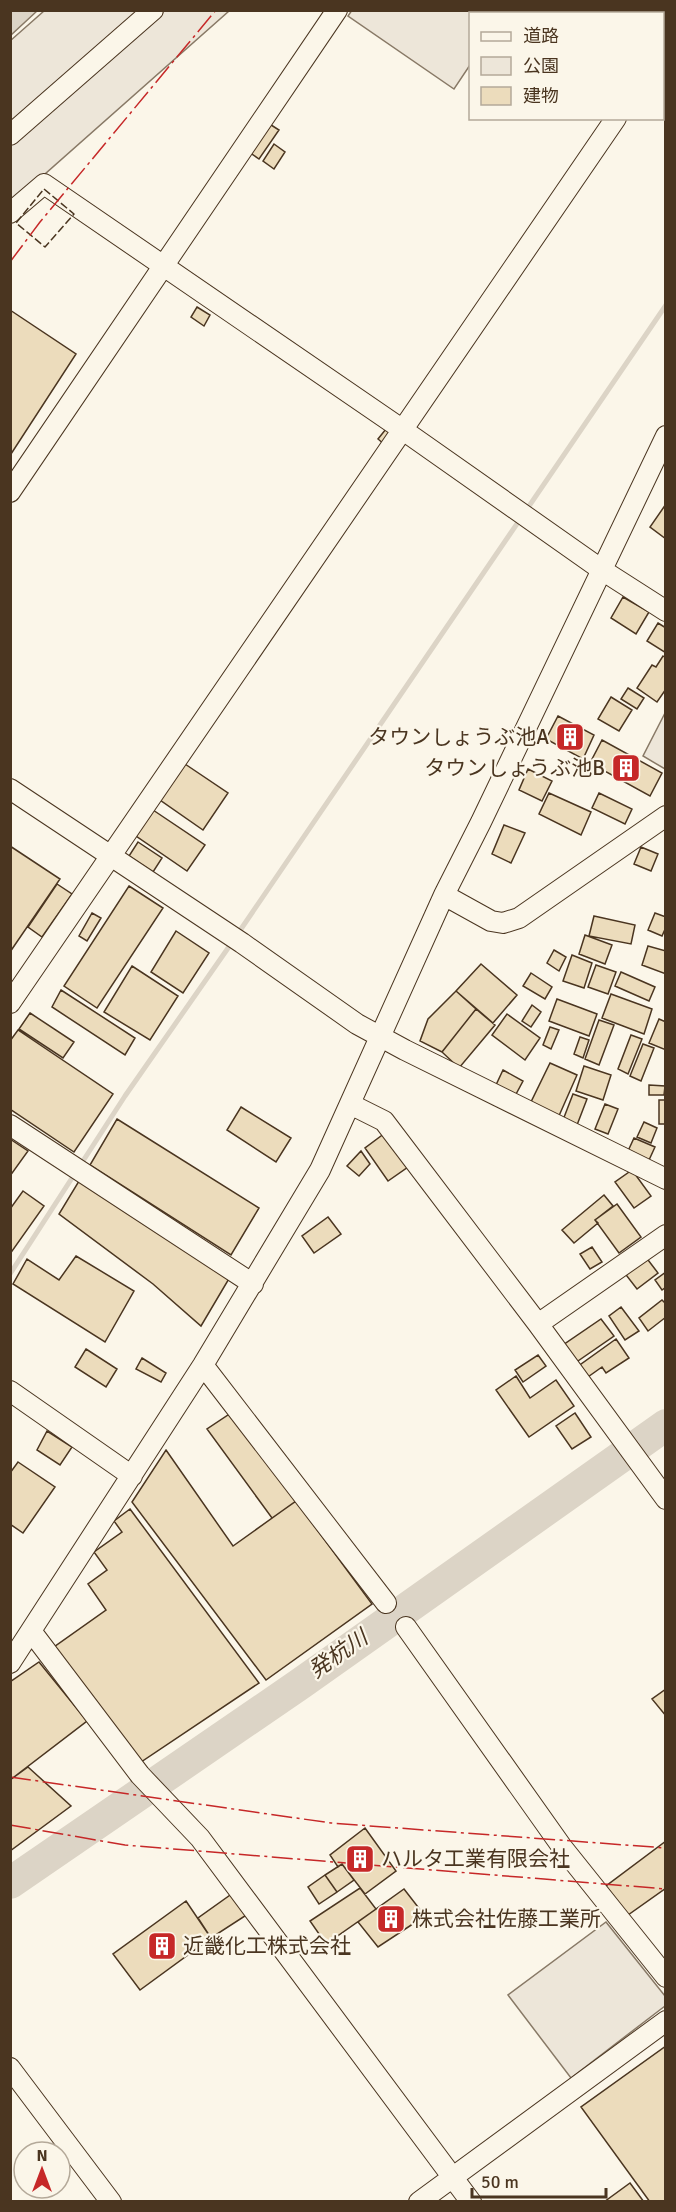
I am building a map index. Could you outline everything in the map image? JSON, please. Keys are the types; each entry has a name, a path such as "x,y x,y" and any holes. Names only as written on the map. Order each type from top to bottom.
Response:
{"street":[{"path":"10,135 153,10"},
{"path":"10,492 338,10"},
{"path":"10,1004 615,120"},
{"path":"10,213 44,184 403,430 602,570 666,611"},
{"path":"10,1662 203,1365 320,1170 444,895 666,436"},
{"path":"10,789 235,939 357,1024 666,1179"},
{"path":"444,895 491,921 503,923 519,918 666,816"},
{"path":"350,1104 384,1121 538,1324 666,1499"},
{"path":"10,1125 253,1284"},
{"path":"538,1324 666,1235"},
{"path":"203,1365 386,1603"},
{"path":"10,1391 132,1476"},
{"path":"406,1627 562,1847 666,1977"},
{"path":"31,1631 140,1775 200,1838 471,2202"},
{"path":"419,2202 666,2021"},
{"path":"10,2068 111,2202"}],"green space":[{"path":"352,10 506,10 505,12 469,12 469,66 454,89 348,16"},
{"path":"44,11 229,11 11,204 10,41"},
{"path":"665,713 665,769 643,756"},
{"path":"606,1922 665,1996 665,2006 571,2078 508,1995"}],"shaded area":[{"path":"11,10 37,10 37,11 11,35"}],"building":[{"path":"268,123 279,130 259,159 249,152"},
{"path":"274,144 285,152 274,169 263,161"},
{"path":"197,307 210,315 204,326 191,317"},
{"path":"10,310 76,354 11,454 10,453"},
{"path":"386,429 393,434 385,445 378,439"},
{"path":"666,504 666,539 650,527"},
{"path":"623,597 649,612 636,634 611,618"},
{"path":"658,623 666,628 666,653 647,641"},
{"path":"663,656 666,658 666,689 657,702 637,688 652,665 656,667"},
{"path":"628,688 644,698 637,709 621,699"},
{"path":"611,697 632,710 619,731 598,719"},
{"name":"タウンしょうぶ池A","path":"558,716 594,735 583,759 546,739"},
{"name":"タウンしょうぶ池B","path":"602,740 662,773 650,796 590,763"},
{"path":"185,764 228,793 203,830 160,800"},
{"path":"528,769 552,781 542,801 519,790"},
{"path":"549,793 591,812 581,835 539,814"},
{"path":"599,793 632,809 625,824 592,808"},
{"path":"153,810 205,845 187,871 136,836"},
{"path":"504,825 525,833 511,863 492,854"},
{"path":"138,842 162,858 153,872 129,856"},
{"path":"10,846 60,879 10,952"},
{"path":"641,847 658,854 651,871 634,864"},
{"path":"57,884 72,894 42,937 28,927"},
{"path":"129,886 163,908 97,1008 64,986"},
{"path":"92,913 101,918 87,941 79,936"},
{"path":"655,913 666,917 666,927 662,936 648,930"},
{"path":"594,916 635,925 631,944 589,936"},
{"path":"176,931 209,953 183,993 151,972"},
{"path":"585,935 612,945 605,964 579,954"},
{"path":"648,946 666,951 666,974 642,965"},
{"path":"554,950 566,957 559,971 547,963"},
{"path":"572,955 592,963 584,988 563,981"},
{"path":"481,964 517,995 493,1023 456,991"},
{"path":"596,965 616,972 608,994 588,987"},
{"path":"132,966 178,996 150,1040 104,1012"},
{"path":"621,972 655,987 649,1001 615,986"},
{"path":"531,973 552,987 545,999 523,986"},
{"path":"61,990 135,1038 125,1055 52,1007"},
{"path":"456,991 476,1009 442,1052 420,1041 428,1019"},
{"path":"611,994 652,1009 644,1034 602,1018"},
{"path":"557,999 597,1014 589,1036 549,1021"},
{"path":"532,1005 541,1012 531,1027 522,1021"},
{"path":"476,1009 495,1025 459,1068 442,1052"},
{"path":"30,1013 74,1042 63,1058 19,1029"},
{"path":"507,1014 540,1038 525,1060 492,1035"},
{"path":"659,1019 666,1022 666,1050 649,1043"},
{"path":"599,1020 614,1025 599,1065 585,1059"},
{"path":"550,1027 559,1030 551,1049 543,1045"},
{"path":"18,1030 113,1094 74,1152 10,1109 10,1041"},
{"path":"631,1035 642,1039 628,1074 618,1069"},
{"path":"580,1037 589,1040 583,1058 574,1054"},
{"path":"643,1044 654,1048 641,1081 630,1076"},
{"path":"550,1063 577,1075 558,1118 530,1104"},
{"path":"584,1066 611,1075 603,1100 576,1091"},
{"path":"503,1070 523,1081 515,1096 496,1085"},
{"path":"649,1085 665,1086 664,1095 649,1095"},
{"path":"573,1094 587,1099 577,1125 563,1120"},
{"path":"659,1100 666,1100 666,1124 659,1124"},
{"path":"605,1104 618,1109 608,1134 595,1129"},
{"path":"241,1107 291,1138 276,1162 227,1130"},
{"path":"117,1119 259,1208 231,1255 90,1165"},
{"path":"644,1122 657,1128 651,1143 637,1137"},
{"path":"385,1133 408,1167 388,1181 365,1148"},
{"path":"634,1138 655,1147 649,1160 628,1151"},
{"path":"10,1139 28,1151 10,1176"},
{"path":"361,1151 370,1164 359,1176 347,1166"},
{"path":"632,1170 651,1196 634,1208 615,1182"},
{"path":"79,1181 230,1277 201,1326 153,1284 59,1214"},
{"path":"23,1191 44,1206 10,1254 10,1209"},
{"path":"604,1195 613,1206 595,1220 598,1223 574,1243 562,1230"},
{"path":"617,1204 641,1237 619,1253 595,1220"},
{"path":"328,1217 341,1234 314,1253 302,1236"},
{"path":"592,1247 602,1262 590,1269 580,1254"},
{"path":"76,1256 134,1291 105,1342 13,1284 27,1259 59,1280"},
{"path":"645,1256 658,1273 637,1289 623,1271"},
{"path":"666,1272 666,1287 662,1290 655,1280"},
{"path":"662,1300 666,1304 666,1317 648,1331 639,1318"},
{"path":"621,1307 639,1331 625,1340 609,1316"},
{"path":"601,1319 614,1336 575,1363 563,1345"},
{"path":"616,1339 629,1358 606,1373 602,1367 585,1379 577,1367"},
{"path":"86,1349 117,1369 106,1387 75,1367"},
{"path":"538,1355 546,1366 523,1382 515,1370"},
{"path":"142,1358 166,1373 161,1382 136,1369"},
{"path":"516,1376 530,1398 556,1380 574,1406 529,1437 496,1390"},
{"path":"231,1413 296,1501 272,1518 207,1429"},
{"path":"575,1413 591,1437 572,1449 556,1426"},
{"path":"47,1431 72,1447 60,1465 37,1450"},
{"path":"166,1450 233,1546 296,1501 372,1604 266,1680 132,1502"},
{"path":"18,1462 55,1487 23,1533 10,1524 10,1473"},
{"path":"130,1509 259,1683 141,1762 54,1647 106,1610 88,1584 107,1570 94,1552 122,1532 114,1521"},
{"path":"39,1662 87,1721 10,1780 10,1682"},
{"path":"666,1689 666,1716 652,1699"},
{"path":"28,1767 71,1806 10,1851 10,1780"},
{"name":"ハルタ工業有限会社","path":"365,1828 396,1871 365,1894 342,1864 338,1867 330,1855"},
{"path":"666,1841 666,1888 628,1915 606,1886"},
{"path":"342,1864 354,1880 337,1892 325,1875"},
{"path":"325,1875 337,1892 319,1904 308,1887"},
{"path":"360,1888 376,1909 326,1944 310,1921"},
{"name":"株式会社佐藤工業所","path":"404,1889 425,1916 378,1947 358,1922"},
{"path":"233,1893 248,1914 211,1938 198,1918"},
{"name":"近畿化工株式会社","path":"186,1901 211,1938 140,1990 113,1954"},
{"path":"666,2046 666,2202 650,2202 581,2107"},
{"path":"630,2183 644,2202 604,2202"}],"waterway":[{"path":"10,1274 125,1096 666,305"},
{"name":"発杭川","path":"10,1883 300,1684 666,1425"}],"fence":[{"path":"44,189 74,214 45,247 16,223 44,189"}],"power":[{"path":"10,262 40,222 216,10"},
{"path":"10,1777 331,1823 666,1848"},
{"path":"10,1825 125,1845 666,1889"}],"place":[{"name":"タウンしょうぶ池A","path":"570,737"},
{"name":"タウンしょうぶ池B","path":"626,768"},
{"name":"ハルタ工業有限会社","path":"360,1859"},
{"name":"株式会社佐藤工業所","path":"391,1919"},
{"name":"近畿化工株式会社","path":"162,1946"}]}
